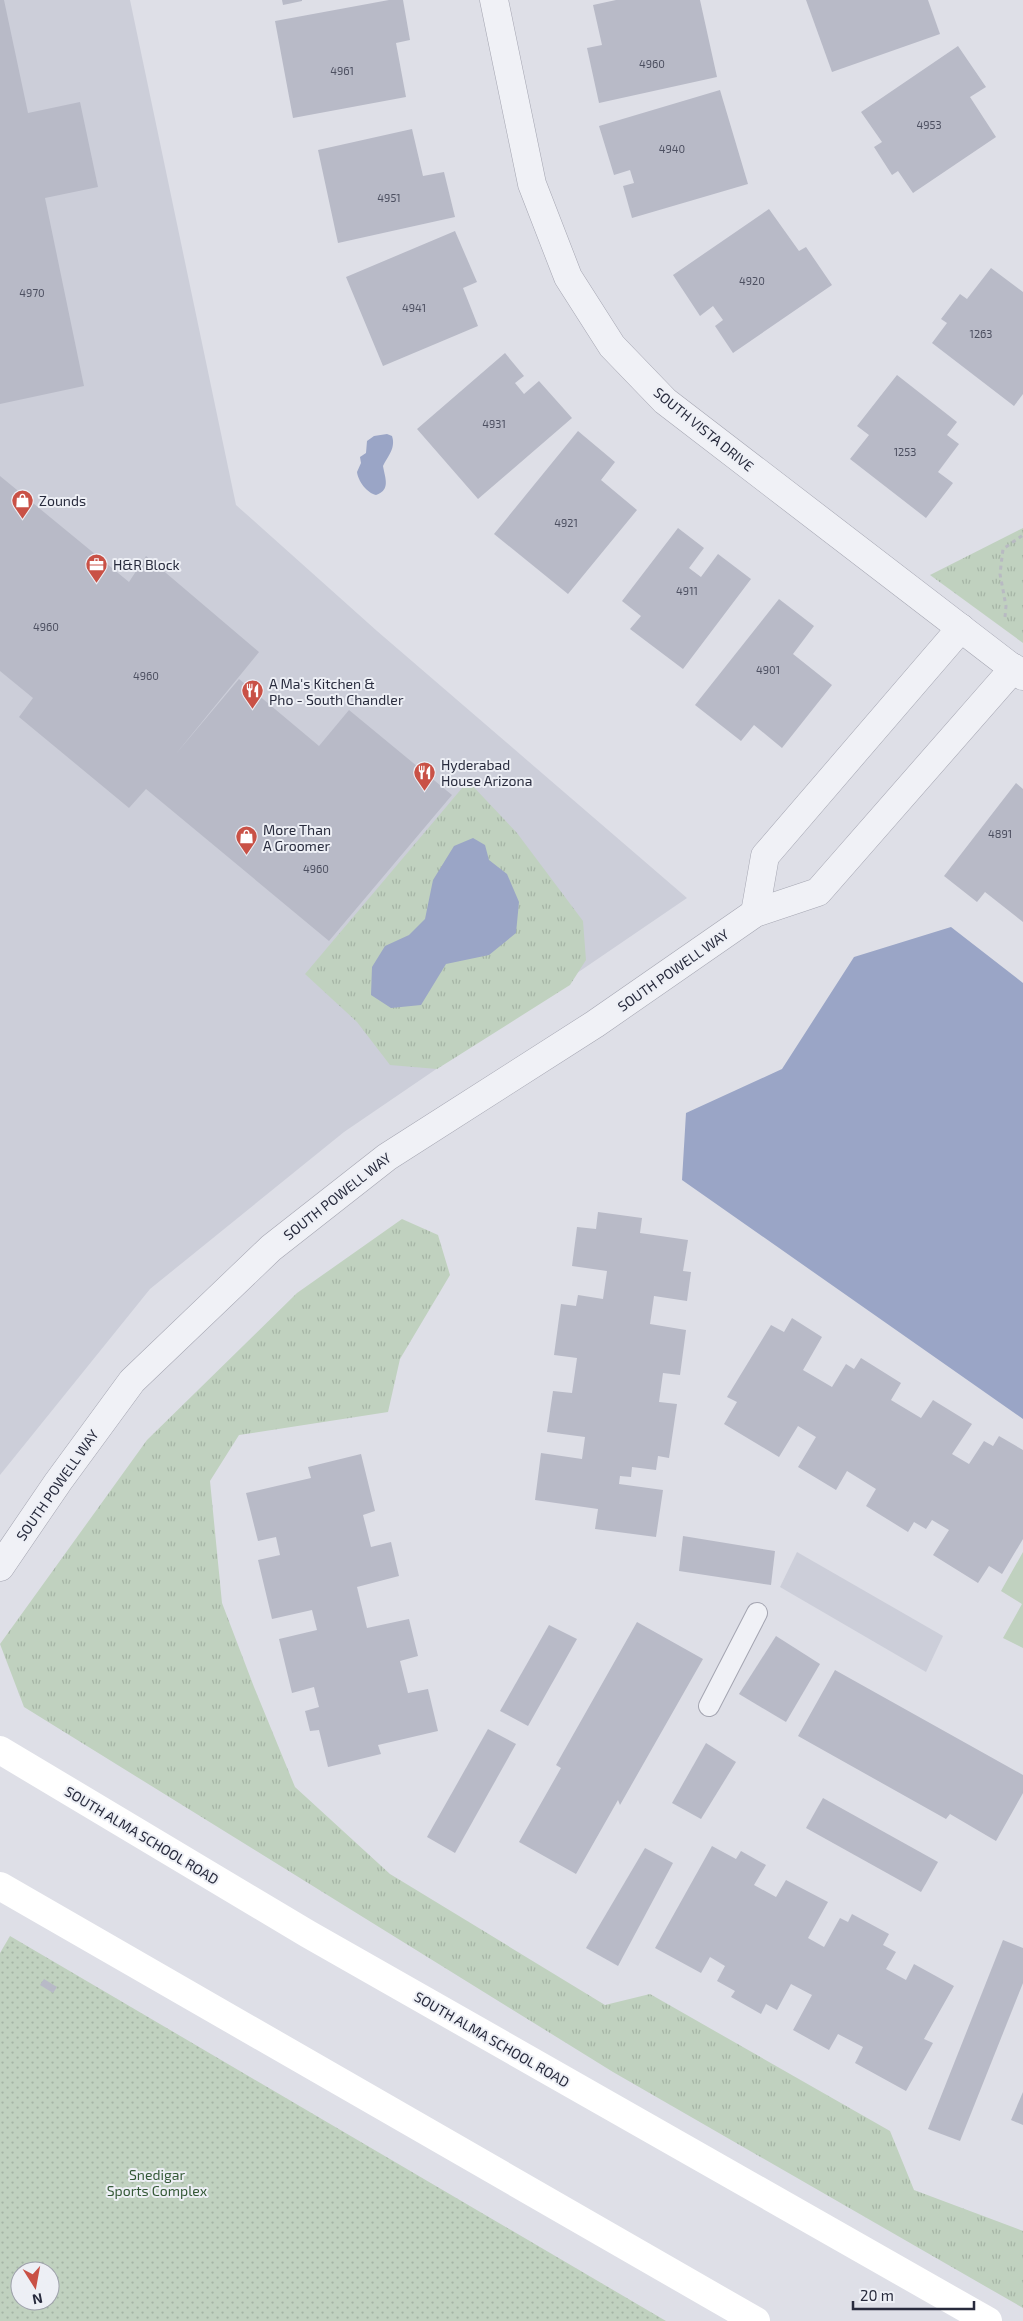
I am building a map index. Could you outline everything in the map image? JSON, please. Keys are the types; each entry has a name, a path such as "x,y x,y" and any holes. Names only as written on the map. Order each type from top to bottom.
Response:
{"main road":[{"name":"SOUTH ALMA SCHOOL ROAD","path":"0,1750 308,1934 988,2321"},
{"path":"0,1886 756,2321"}],"street":[{"name":"SOUTH VISTA DRIVE","path":"494,0 532,184 568,277 612,346 665,401 1013,667"},
{"path":"755,913 766,856 961,628"},
{"name":"SOUTH POWELL WAY","path":"0,1567 58,1482 132,1381 271,1248 387,1157 595,1024 755,913 818,892 1013,667"}],"lane":[{"path":"709,1706 757,1613"}],"path":[{"path":"1013,667 1006,606 1000,574 1003,549 1023,535"}],"shaded area":[{"path":"0,0 130,0 236,505 377,631 687,898 344,1132 150,1289 0,1475"},
{"path":"797,1552 943,1636 926,1672 780,1587"}],"green space":[{"path":"1023,528 1023,643 930,575"},
{"path":"468,781 517,833 583,921 586,960 570,985 437,1069 390,1065 357,1022 305,974"},
{"path":"402,1219 438,1235 450,1275 400,1359 388,1412 239,1435 210,1481 222,1603 295,1787 390,1874 605,2005 650,1994 890,2131 914,2190 1023,2231 1023,2308 613,2072 24,1707 0,1644 147,1440 297,1293"},
{"path":"1023,1552 1023,1648 1003,1638 1022,1604 1001,1591"},
{"name":"Snedigar Sports Complex","path":"10,1936 666,2321 0,2321 0,1953"}],"water":[{"path":"387,434 392,436 393,444 383,466 386,483 384,490 376,495 369,492 364,486 357,472 361,463 360,457 366,453 367,441 374,436"},
{"path":"473,838 485,845 489,860 507,874 519,902 516,933 489,955 446,964 421,1005 391,1008 371,995 372,967 385,946 409,935 425,919 433,880 454,846"},
{"path":"951,927 1023,983 1023,1419 682,1180 686,1113 782,1069 854,957"}],"building":[{"path":"0,0 4,0 28,113 80,102 98,187 45,198 84,386 0,404"},
{"path":"282,0 302,0 302,1 283,5"},
{"path":"389,0 403,0 410,40 396,43 406,97 293,118 275,21"},
{"path":"616,0 700,0 717,77 599,103 587,48 602,45 593,5"},
{"path":"806,0 928,0 940,34 832,72"},
{"path":"958,46 986,87 970,97 996,137 913,193 898,171 892,175 874,147 882,142 861,112"},
{"path":"720,90 748,184 632,218 623,186 634,183 630,170 614,175 599,126"},
{"path":"412,129 423,176 444,172 455,217 338,243 318,150"},
{"path":"769,209 799,251 806,247 832,285 733,353 715,326 723,320 713,306 700,316 673,275"},
{"path":"455,231 477,282 463,288 478,326 383,366 346,277"},
{"path":"991,268 1023,292 1023,394 1014,406 932,343 947,323 941,319 960,294 967,299"},
{"path":"505,353 524,376 515,383 524,394 539,381 572,418 478,499 417,429"},
{"path":"897,375 957,422 947,435 959,444 938,472 953,483 926,518 850,459 869,435 857,426"},
{"path":"578,431 615,462 601,480 637,510 568,594 494,534"},
{"path":"0,476 129,582 146,556 259,652 175,755 239,679 319,746 349,710 452,795 329,941 146,789 129,808 19,717 33,698 0,671"},
{"path":"678,528 704,548 689,568 701,577 718,554 751,579 683,669 630,629 641,616 622,601"},
{"path":"779,599 814,626 793,654 832,685 782,748 754,725 741,741 695,705"},
{"path":"1016,783 1023,789 1023,922 985,892 977,902 944,876"},
{"path":"598,1212 642,1218 640,1233 688,1240 683,1271 691,1272 687,1301 654,1296 650,1324 686,1330 680,1375 663,1373 659,1402 677,1404 669,1458 658,1456 656,1470 632,1467 631,1477 620,1476 619,1484 663,1490 656,1537 595,1529 598,1509 535,1500 541,1453 582,1459 585,1437 547,1432 553,1391 572,1393 577,1358 554,1355 561,1304 576,1306 578,1295 603,1299 607,1271 572,1266 577,1227 596,1229"},
{"path":"792,1318 822,1337 803,1370 832,1387 846,1364 854,1369 861,1358 901,1383 891,1400 921,1418 933,1400 972,1424 952,1454 969,1464 984,1441 993,1446 999,1436 1023,1450 1023,1539 1002,1574 989,1566 978,1583 933,1555 949,1530 932,1520 926,1529 914,1522 908,1532 866,1506 876,1489 847,1471 836,1490 798,1467 816,1437 798,1426 779,1457 724,1424 737,1402 727,1397 771,1325 784,1332"},
{"path":"361,1454 375,1511 363,1515 371,1547 391,1542 399,1576 357,1587 367,1628 409,1619 418,1656 400,1661 408,1693 428,1689 438,1731 378,1745 381,1754 328,1767 319,1730 310,1731 305,1711 319,1707 314,1687 292,1693 279,1639 317,1630 312,1610 272,1619 258,1560 280,1555 276,1537 258,1541 246,1493 311,1478 308,1467"},
{"path":"683,1536 775,1551 771,1585 679,1571"},
{"path":"637,1622 703,1659 620,1805 618,1800 576,1874 519,1842 561,1768 556,1765"},
{"path":"549,1625 577,1639 528,1726 500,1711"},
{"path":"776,1636 820,1664 786,1722 739,1694"},
{"path":"835,1670 1023,1775 1023,1793 996,1841 950,1814 946,1819 798,1736"},
{"path":"488,1729 516,1744 455,1853 427,1837"},
{"path":"706,1743 736,1762 701,1819 672,1803"},
{"path":"823,1798 938,1862 921,1892 806,1828"},
{"path":"712,1846 736,1859 741,1851 766,1865 754,1885 776,1897 786,1880 828,1902 808,1938 824,1947 840,1918 848,1922 852,1914 889,1934 883,1945 896,1952 886,1969 906,1980 914,1964 954,1986 924,2039 933,2043 906,2091 855,2063 863,2047 838,2034 829,2050 793,2030 812,1995 791,1984 777,2010 766,2004 761,2014 731,1997 735,1991 717,1981 725,1966 710,1957 701,1973 655,1948"},
{"path":"645,1848 673,1863 618,1966 586,1948"},
{"path":"1003,1940 1023,1948 1023,1983 960,2141 928,2129"},
{"path":"44,1979 57,1987 53,1993 40,1985"},
{"path":"1023,2092 1023,2125 1011,2120"}],"place":[{"name":"Zounds","path":"23,519"},
{"name":"H&R Block","path":"97,583"},
{"name":"A Ma's Kitchen & Pho - South Chandler","path":"253,710"},
{"name":"Hyderabad House Arizona","path":"425,791"},
{"name":"More Than A Groomer","path":"247,856"}]}
